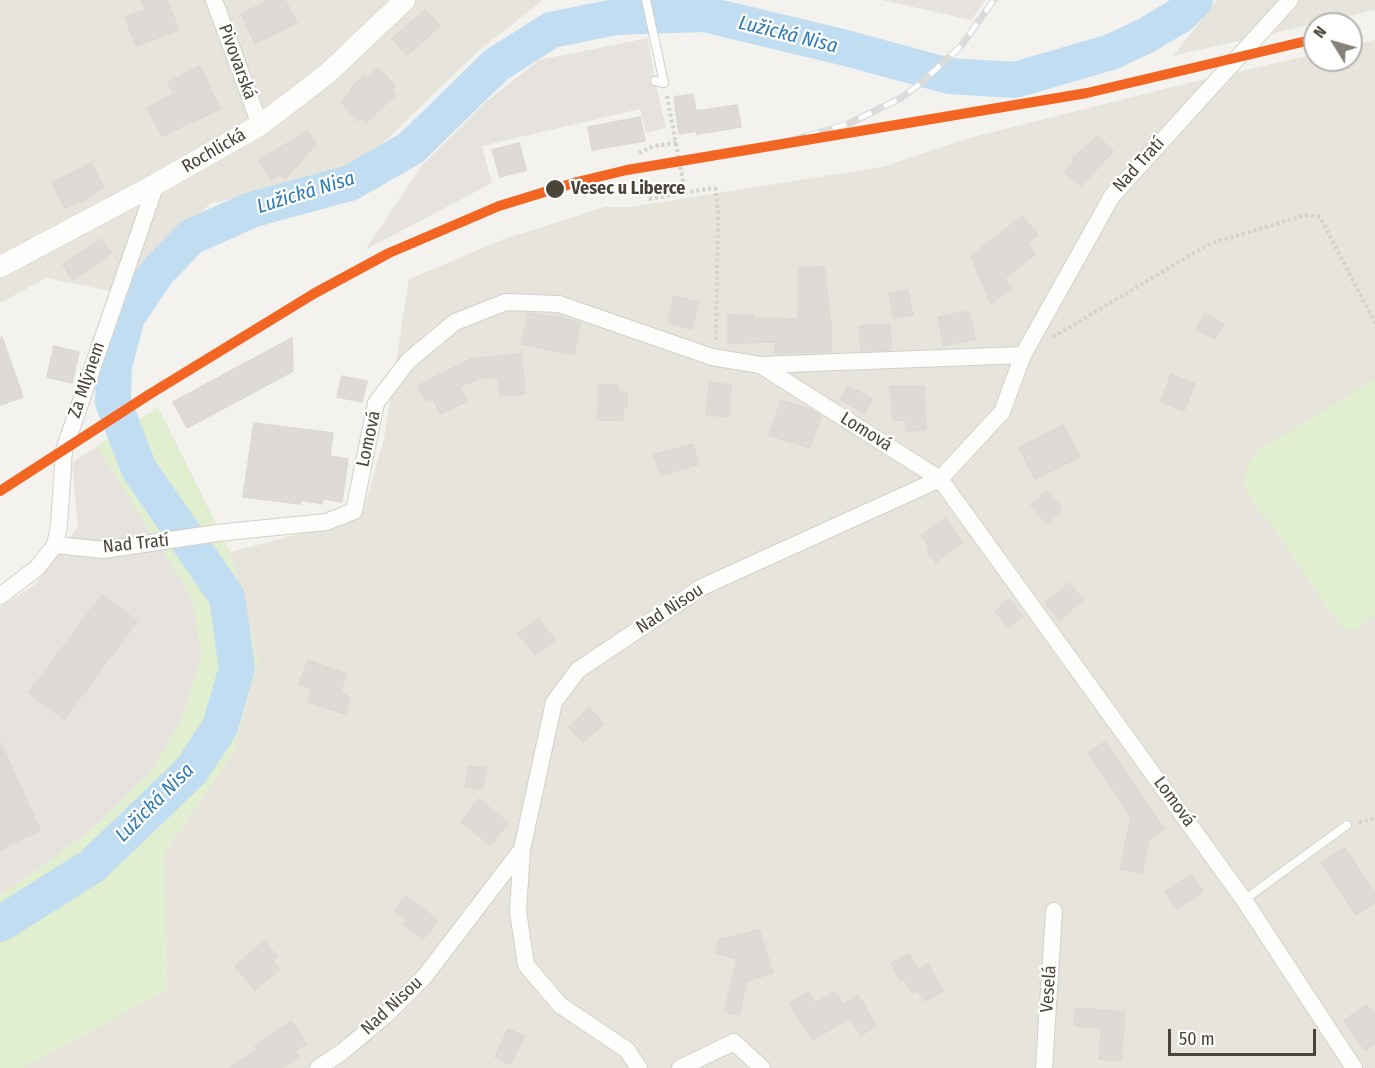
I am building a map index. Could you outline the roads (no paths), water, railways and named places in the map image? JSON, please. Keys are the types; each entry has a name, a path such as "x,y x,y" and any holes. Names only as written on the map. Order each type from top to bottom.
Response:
{"street":[{"name":"Pivovarská","path":"214,0 260,125"},
{"name":"Rochlická","path":"0,267 156,184 260,125 327,74 405,0"},
{"name":"Nad Tratí","path":"940,479 1002,412 1023,356 1112,196 1290,0"},
{"name":"Za Mlýnem","path":"0,596 37,568 55,545 59,526 64,450 156,184"},
{"name":"Lomová","path":"217,533 326,522 354,511 376,403 408,361 455,322 506,302 559,304 712,357 760,365 940,479 1245,900 1354,1068"},
{"path":"760,365 1023,356"},
{"name":"Nad Nisou","path":"639,1068 627,1050 560,1005 526,965 518,911 522,849 554,702 578,670 702,587 940,479"},
{"name":"Nad Tratí","path":"55,545 104,550 217,533"},
{"name":"Nad Nisou","path":"318,1068 342,1052 386,1015 425,976 522,849"},
{"name":"Veselá","path":"1044,1068 1054,911"},
{"path":"680,1068 734,1042 762,1068"}],"lane":[{"path":"646,0 653,32 659,82"},
{"path":"1245,900 1347,825"}],"waterway":[{"name":"Lužická Nisa","path":"0,924 92,866 191,771 220,727 237,668 227,597 139,469 113,402 114,366 127,317 158,271 191,237 251,210 350,183 411,148 496,65 551,30 615,17 704,14 842,47 949,76 1015,80 1111,52 1179,16 1195,0"}],"railway":[{"path":"779,144 848,124 901,98 961,46 994,0"}],"place":[{"name":"Vesec u Liberce","path":"555,189"}]}
